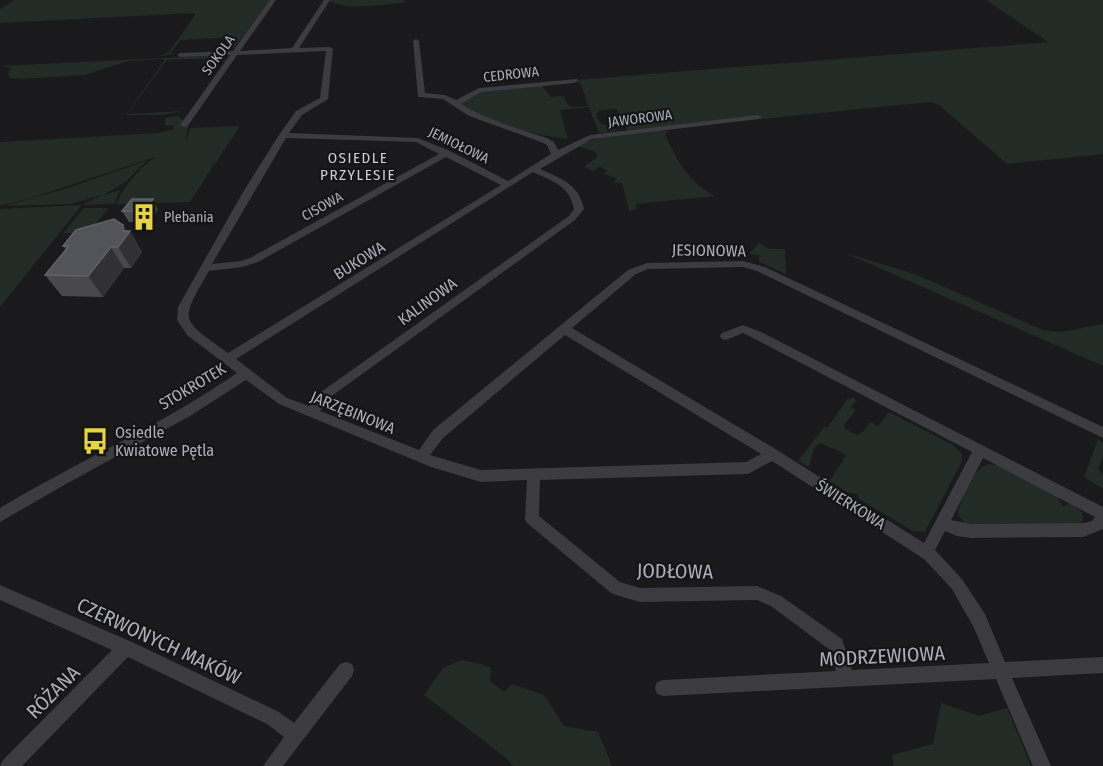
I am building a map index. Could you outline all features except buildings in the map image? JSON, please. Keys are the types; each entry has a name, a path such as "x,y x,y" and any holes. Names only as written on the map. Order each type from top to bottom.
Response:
{"street":[{"name":"SOKOLA","path":"184,125 273,0"},
{"path":"180,55 294,51 327,0"},
{"path":"416,41 421,95 445,97 496,124 544,140 553,147 556,155"},
{"name":"JARZĘBINOWA","path":"294,51 330,49 324,99 299,113 248,192 183,308 183,320 190,332 283,401 421,458 481,476 748,468 772,454"},
{"name":"CEDROWA","path":"455,104 479,90 574,81"},
{"name":"JAWOROWA","path":"533,170 580,141 596,136 758,117"},
{"name":"JEMIOŁOWA","path":"284,135 418,140 508,185"},
{"name":"CISOWA","path":"206,268 242,264 254,260 447,153"},
{"path":"508,185 533,170"},
{"name":"KALINOWA","path":"311,413 325,395 567,221 579,209 578,198 573,189 533,170"},
{"name":"BUKOWA","path":"226,360 508,185"},
{"name":"JESIONOWA","path":"421,458 438,435 633,272 647,266 743,264 761,269 1103,433"},
{"name":"ŚWIERKOWA","path":"564,329 772,454 927,552 957,584 969,602 995,653 1000,672 1042,766"},
{"path":"726,336 743,329 757,335 1103,516 1097,526 1083,530 971,531 942,523"},
{"name":"STOKROTEK","path":"0,516 31,496 199,405 245,374"},
{"path":"927,552 980,450"},
{"name":"JODŁOWA","path":"534,474 532,519 616,588 640,595 757,593 776,601 836,645 848,679"},
{"name":"CZERWONYCH MAKÓW","path":"0,591 273,718 296,735"},
{"name":"RÓŻANA","path":"9,766 126,648"},
{"name":"MODRZEWIOWA","path":"663,687 1000,672 1103,665"},
{"path":"272,766 346,670"}],"shaded area":[{"path":"14,0 271,0 234,48 215,51 229,47 236,37 180,40 171,53 177,53 157,57 169,52 195,15 194,13 0,23 0,9"},
{"path":"329,0 403,0 407,2 344,6"},
{"path":"986,0 1103,0 1103,154 1007,164 939,105 930,102 628,131 616,109 601,110 596,114 600,123 620,131 599,133 589,107 560,110 568,139 515,128 464,108 461,104 482,91 541,85 551,97 564,96 568,105 588,106 581,84 574,80 1048,42"},
{"path":"225,55 224,60 228,60 225,62 214,58 167,60 127,114 183,111 162,115 126,115 164,61 163,59 128,61 85,75 22,79 10,78 8,74 11,68 0,66"},
{"path":"178,116 188,126 185,144 190,128 240,126 215,164 207,165 214,165 190,202 116,204 132,178 155,157 0,206 0,142 158,133 174,129 174,126 165,125 165,118"},
{"path":"669,130 665,135 685,170 697,184 715,196 636,204 637,209 629,211 622,183 613,183 617,178 603,174 608,171 600,167 593,171 584,167 598,156 594,151 576,146 599,138"},
{"path":"148,160 124,183 103,195 120,190 114,204 82,205 102,195 71,204 4,206 71,187"},
{"path":"82,205 0,307 0,209"},
{"path":"84,208 109,208 88,233 63,233"},
{"path":"759,243 769,249 785,249 786,274 759,262 759,255 749,254"},
{"path":"843,252 917,275 1043,330 1061,332 1103,324 1103,366"},
{"path":"851,397 857,400 851,407 856,410 844,425 845,429 857,435 863,432 870,422 878,426 889,412 953,445 962,454 962,461 925,532 913,531 859,499 857,494 847,492 817,474 830,480 846,456 843,453 820,443 814,448 809,467 798,461"},
{"path":"1098,439 1103,443 1103,457 1098,469 1103,475 1103,489 1084,477"},
{"path":"990,464 999,466 1057,496 1063,507 1070,503 1082,512 1083,521 1080,523 965,524 958,515 958,511 966,490 978,470"},
{"path":"462,660 491,668 490,681 504,692 512,684 544,695 564,726 598,732 611,766 513,766 506,758 424,695 443,668"},
{"path":"941,703 979,716 1007,708 1031,766 894,766 892,755 933,744"}],"place":[{"name":"Plebania","path":"144,217"},
{"name":"Osiedle Kwiatowe Pętla","path":"95,441"}],"district":[{"name":"OSIEDLE PRZYLESIE","path":"358,166"}]}
